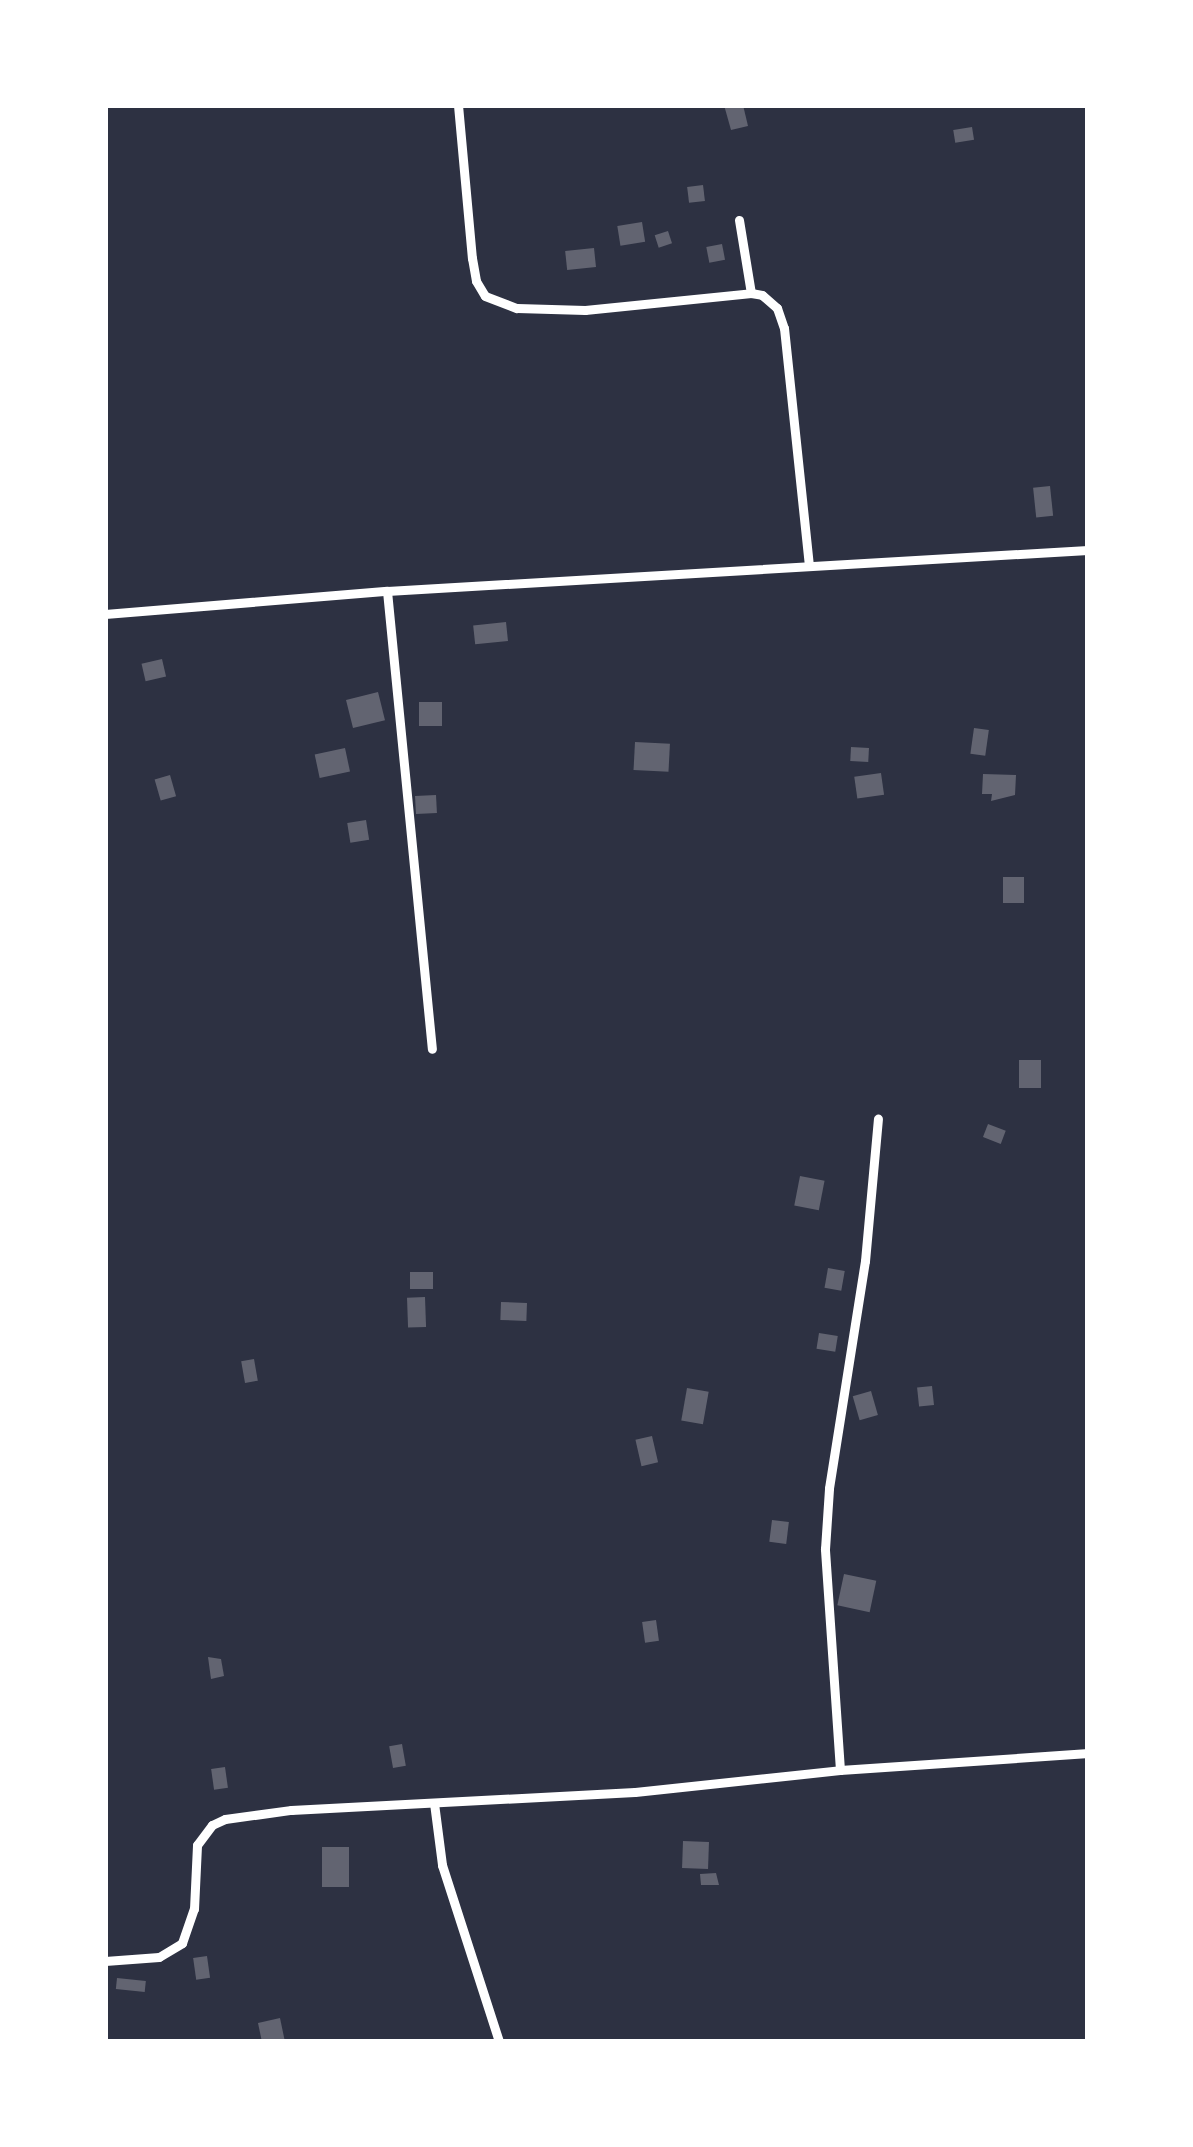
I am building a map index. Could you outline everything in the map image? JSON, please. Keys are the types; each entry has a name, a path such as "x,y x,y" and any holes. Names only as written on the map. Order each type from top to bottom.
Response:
{"street":[{"path":"458,105 472,258 476,281 485,296 517,308 585,310 751,294 770,301 784,328 809,564"},
{"path":"739,220 751,294"},
{"path":"105,614 387,591 1088,550"},
{"path":"387,591 432,1049"},
{"path":"840,1770 825,1549 829,1488 863,1278 878,1119"},
{"path":"105,1961 159,1957 182,1943 194,1909 198,1845 212,1825 225,1819 635,1792 840,1770 1088,1753"},
{"path":"434,1803 442,1865 499,2042"}],"building":[{"path":"724,105 743,105 748,126 731,130"},
{"path":"972,127 974,140 955,143 953,130"},
{"path":"703,185 705,201 689,203 687,187"},
{"path":"642,222 645,242 620,246 617,226"},
{"path":"668,231 672,243 659,248 655,235"},
{"path":"722,244 725,260 709,263 706,247"},
{"path":"594,248 596,267 567,270 565,251"},
{"path":"1050,486 1053,516 1036,518 1033,488"},
{"path":"506,622 508,641 475,644 473,625"},
{"path":"162,659 166,677 146,681 142,664"},
{"path":"378,692 385,720 353,728 346,700"},
{"path":"419,702 442,702 442,726 419,726"},
{"path":"974,728 989,730 985,756 970,754"},
{"path":"635,742 670,744 668,772 634,770"},
{"path":"851,747 869,748 868,762 850,761"},
{"path":"345,748 350,771 320,778 315,754"},
{"path":"881,773 884,795 857,799 854,777"},
{"path":"983,774 1016,775 1015,795 991,801 992,794 982,794"},
{"path":"170,775 176,796 161,801 155,779"},
{"path":"436,795 437,813 416,814 415,796"},
{"path":"366,820 369,840 350,843 347,823"},
{"path":"1003,877 1024,877 1024,903 1003,903"},
{"path":"1019,1060 1041,1060 1041,1088 1019,1088"},
{"path":"988,1124 1006,1131 1001,1144 983,1137"},
{"path":"800,1176 825,1181 819,1210 794,1205"},
{"path":"828,1268 845,1271 841,1291 825,1288"},
{"path":"410,1272 433,1272 433,1289 410,1289"},
{"path":"425,1297 426,1327 408,1328 407,1298"},
{"path":"501,1302 527,1303 526,1321 500,1320"},
{"path":"819,1333 838,1336 835,1352 816,1349"},
{"path":"254,1359 258,1381 245,1383 241,1361"},
{"path":"932,1386 934,1405 919,1406 917,1388"},
{"path":"687,1388 709,1392 703,1424 681,1420"},
{"path":"871,1391 878,1415 860,1420 853,1396"},
{"path":"652,1436 658,1462 642,1466 635,1440"},
{"path":"772,1520 789,1522 786,1544 769,1542"},
{"path":"844,1574 876,1581 870,1612 837,1605"},
{"path":"656,1620 659,1641 645,1643 642,1622"},
{"path":"208,1657 221,1659 224,1676 211,1679"},
{"path":"402,1744 406,1766 393,1768 389,1746"},
{"path":"225,1767 228,1788 214,1790 211,1769"},
{"path":"683,1841 709,1842 708,1869 682,1868"},
{"path":"322,1847 349,1847 349,1887 322,1887"},
{"path":"716,1873 719,1885 701,1885 700,1874"},
{"path":"207,1956 210,1978 196,1980 193,1958"},
{"path":"117,1978 146,1981 145,1992 116,1989"},
{"path":"280,2018 285,2042 262,2042 258,2023"}]}
